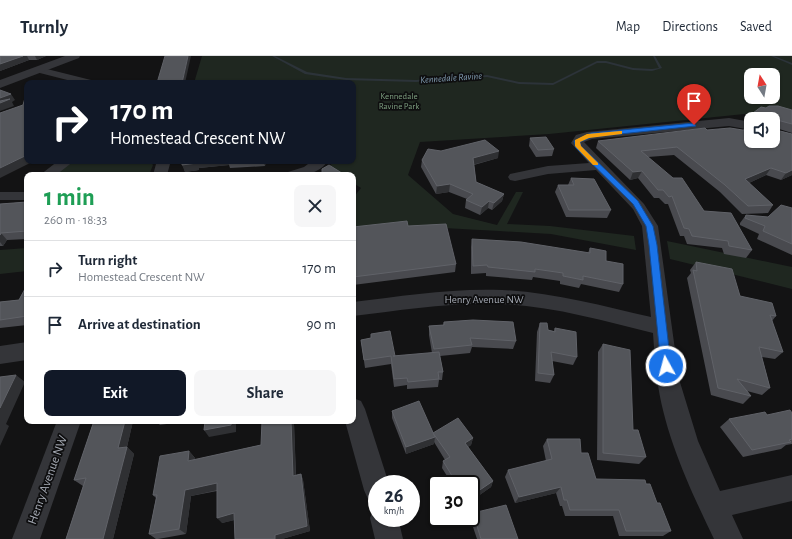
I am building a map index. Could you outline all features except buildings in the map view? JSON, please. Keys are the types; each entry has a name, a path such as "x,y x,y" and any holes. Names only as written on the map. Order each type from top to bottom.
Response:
{"street":[{"path":"0,84 75,56"},
{"path":"39,70 77,80"},
{"path":"729,539 690,454 676,414 668,379 650,226 636,203 578,146 577,141 580,138 591,135 729,122 744,125"},
{"path":"51,172 63,164"},
{"path":"303,172 309,170 317,164"},
{"path":"515,177 548,170 598,166"},
{"path":"0,196 24,195"},
{"name":"Henry Avenue NW","path":"356,309 444,298 502,297 574,307 661,327"},
{"path":"0,355 24,351"},
{"path":"356,419 373,475"},
{"name":"Henry Avenue NW","path":"26,539 68,424"},
{"path":"713,506 792,488"},
{"path":"386,527 389,539"}],"green space":[{"name":"Kennedale Ravine Park","path":"202,56 792,56 792,109 744,112 744,114 549,134 420,142 408,175 453,214 497,225 516,192 523,192 507,224 550,226 634,236 636,250 551,234 425,227 356,235 356,194 361,188 356,185 356,172 335,172 328,168 331,164 356,164 356,80 195,80"},
{"path":"70,164 153,165 150,172 58,172"},
{"path":"667,241 792,267 792,289 670,259"},
{"path":"24,248 24,271 0,274 0,250"}],"waterway":[{"name":"Kennedale Ravine","path":"273,56 306,73 346,79 416,81 487,76 519,83 553,84 597,62 606,62 633,69 652,70 661,68 654,56"},
{"name":"Kennedale Ravine","path":"772,56 792,64"}],"slow traffic":[{"path":"595,164 578,146 577,141 580,138 591,135 620,132"}],"route":[{"path":"666,366 650,226 636,203 578,146 577,141 580,138 591,135 694,125"}]}
